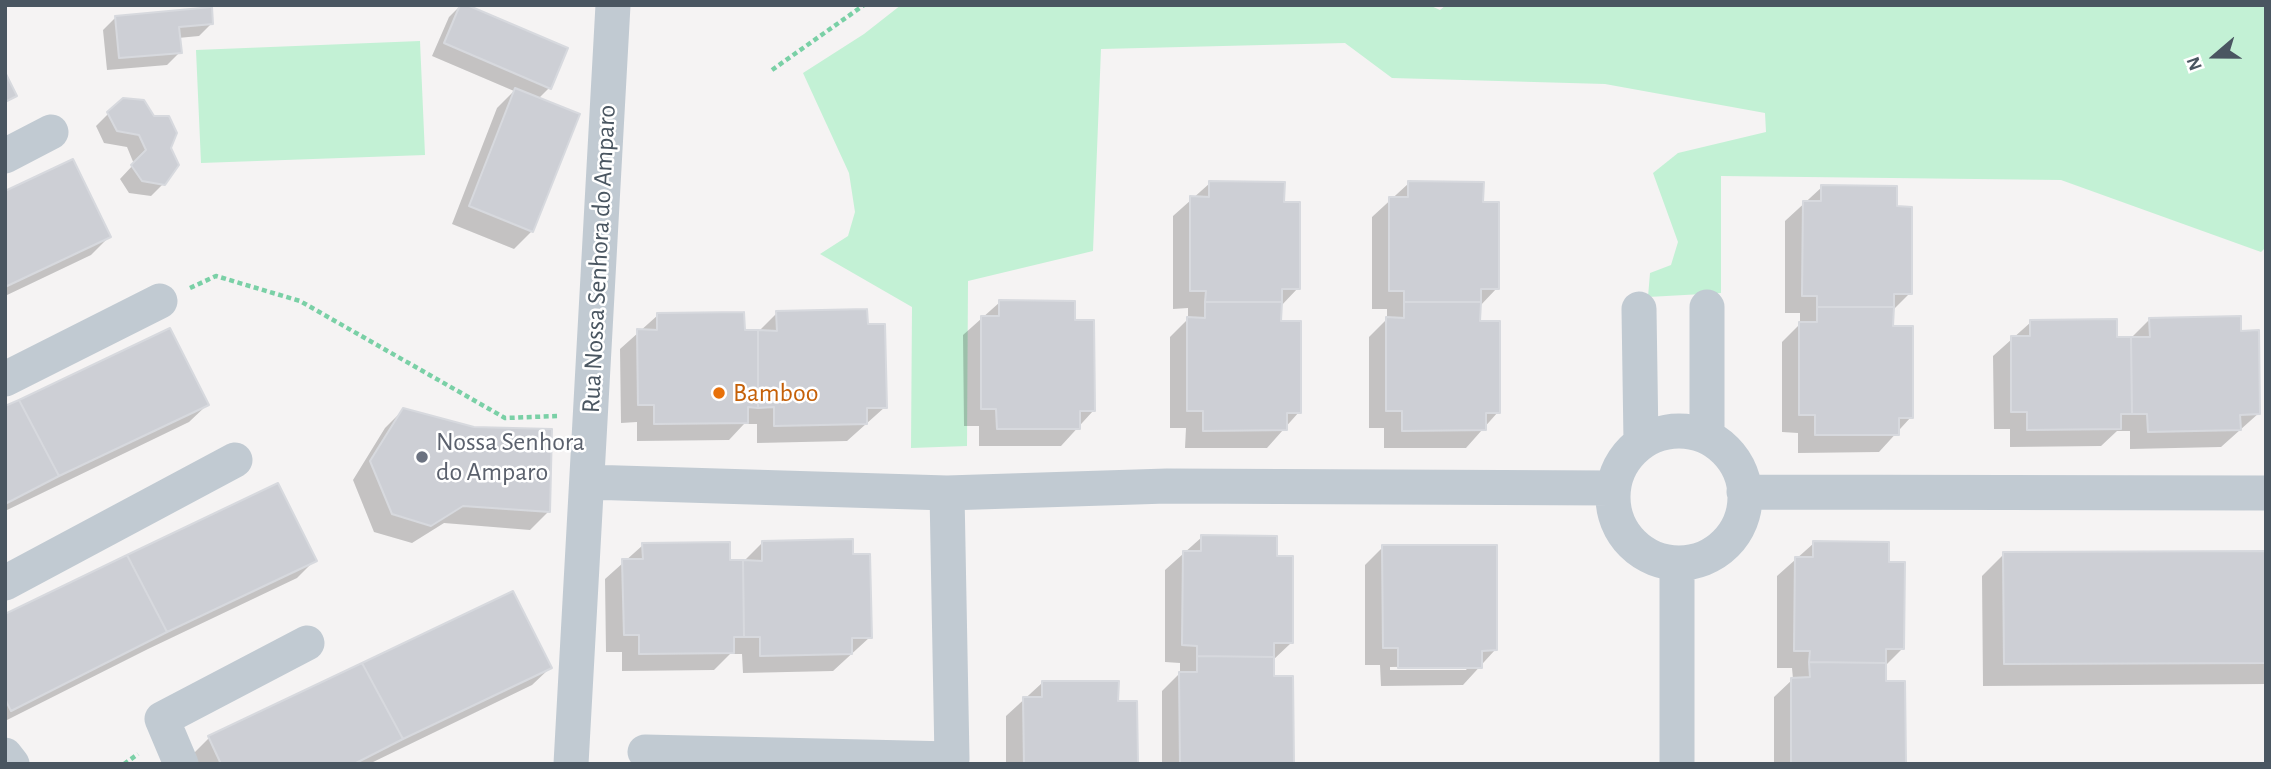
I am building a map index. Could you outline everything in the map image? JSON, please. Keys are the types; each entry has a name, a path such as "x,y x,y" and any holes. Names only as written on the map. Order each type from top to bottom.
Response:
{"street":[{"name":"Rua Nossa Senhora do Amparo","path":"571,764 613,5"},
{"path":"5,156 51,132"},
{"path":"5,379 160,301"},
{"path":"1707,307 1707,437"},
{"path":"1639,309 1641,442"},
{"path":"1680,430 1707,437 1729,454 1736,465 1744,492 1741,519 1726,542 1704,558 1677,563 1651,556 1629,540 1616,516 1613,488 1622,463 1641,442 1666,432 1680,430"},
{"path":"5,583 235,460"},
{"path":"587,482 947,493 1167,486 1613,488"},
{"path":"1744,492 2266,493"},
{"path":"645,752 952,759 947,493"},
{"path":"1677,563 1677,764"},
{"path":"181,764 162,719 307,643"},
{"path":"5,755 12,764"}],"path":[{"path":"772,70 864,5"},
{"path":"160,301 216,276 300,301 505,418 590,414"}],"green space":[{"path":"901,5 1429,5 1440,10 1446,5 2266,5 2266,247 2261,252 2061,180 1721,176 1721,293 1648,297 1650,273 1671,265 1678,242 1653,173 1678,153 1766,132 1765,113 1605,84 1392,78 1345,43 1101,49 1093,251 968,281 967,446 911,448 912,307 820,254 848,236 855,212 849,173 803,73 864,34"},
{"path":"420,41 425,155 201,163 196,50"}],"building":[{"path":"460,5 467,5 568,48 551,89 444,43"},
{"path":"212,7 213,24 179,27 182,53 119,58 115,16"},
{"path":"5,72 17,96 5,102"},
{"path":"515,88 580,114 533,232 469,206"},
{"path":"123,98 144,100 154,116 169,116 177,133 171,148 179,165 165,185 142,181 131,165 146,150 139,135 117,131 107,112"},
{"path":"73,159 111,237 5,287 5,191"},
{"path":"1209,181 1285,182 1284,202 1300,202 1300,289 1282,289 1282,302 1205,302 1206,291 1190,291 1190,196 1209,197"},
{"path":"1408,181 1484,182 1483,202 1499,202 1499,289 1481,289 1481,302 1404,302 1404,291 1389,291 1389,197 1408,197"},
{"path":"1821,185 1897,186 1897,206 1912,207 1912,294 1894,294 1894,307 1817,307 1817,296 1802,296 1803,201 1821,201"},
{"path":"999,300 1075,301 1075,320 1094,320 1095,411 1080,411 1080,429 997,429 996,409 981,409 981,316 999,316"},
{"path":"1205,302 1282,302 1281,321 1301,321 1301,413 1287,413 1287,430 1203,431 1203,411 1187,411 1187,317 1205,318"},
{"path":"1404,302 1481,302 1480,321 1500,321 1500,413 1486,413 1486,430 1402,431 1402,411 1386,411 1386,317 1404,318"},
{"path":"1817,307 1894,307 1893,326 1913,326 1913,418 1899,418 1899,435 1815,435 1815,415 1799,415 1799,322 1817,322"},
{"path":"867,309 868,324 885,324 887,408 867,408 867,424 774,426 774,407 758,408 758,330 777,331 776,311"},
{"path":"744,312 745,330 758,330 758,408 748,407 748,423 654,424 654,405 638,405 637,329 657,330 657,313"},
{"path":"2241,316 2241,331 2259,330 2260,414 2240,415 2241,430 2148,432 2147,414 2132,414 2131,337 2150,337 2149,318"},
{"path":"2117,319 2117,337 2131,337 2132,414 2121,414 2121,429 2027,430 2027,412 2011,412 2011,336 2030,336 2030,320"},
{"path":"170,328 209,405 59,476 19,400"},
{"path":"19,400 59,476 5,504 5,406"},
{"name":"Nossa Senhora do Amparo","path":"403,408 474,427 552,429 550,512 463,506 431,526 392,514 370,461"},
{"path":"278,483 317,561 167,632 127,555"},
{"path":"1201,535 1277,536 1277,556 1293,556 1293,643 1274,643 1274,657 1197,656 1197,646 1182,645 1183,551 1201,551"},
{"path":"853,539 853,554 870,554 872,638 852,638 852,654 760,656 760,637 744,637 743,560 762,561 762,541"},
{"path":"1813,541 1889,542 1889,562 1905,562 1904,649 1886,649 1886,663 1809,662 1810,651 1794,651 1795,557 1813,557"},
{"path":"730,542 730,560 743,560 744,637 734,637 734,653 639,654 639,635 624,635 622,559 643,559 642,543"},
{"path":"1382,545 1497,545 1497,650 1482,651 1482,668 1398,668 1398,648 1383,648"},
{"path":"2266,551 2266,663 2004,664 2003,552"},
{"path":"127,555 167,632 11,711 5,699 5,614"},
{"path":"513,591 552,668 403,739 362,663"},
{"path":"1197,656 1274,657 1274,676 1293,676 1294,764 1180,764 1179,672 1197,672"},
{"path":"1809,662 1886,663 1886,681 1905,681 1906,764 1791,764 1791,678 1810,677"},
{"path":"362,663 403,739 354,764 221,764 208,736"},
{"path":"1042,681 1119,681 1118,701 1137,701 1138,764 1024,764 1023,697 1042,697"}],"place":[{"name":"Bamboo","path":"719,393"},
{"name":"Nossa Senhora do Amparo","path":"422,457"}]}
